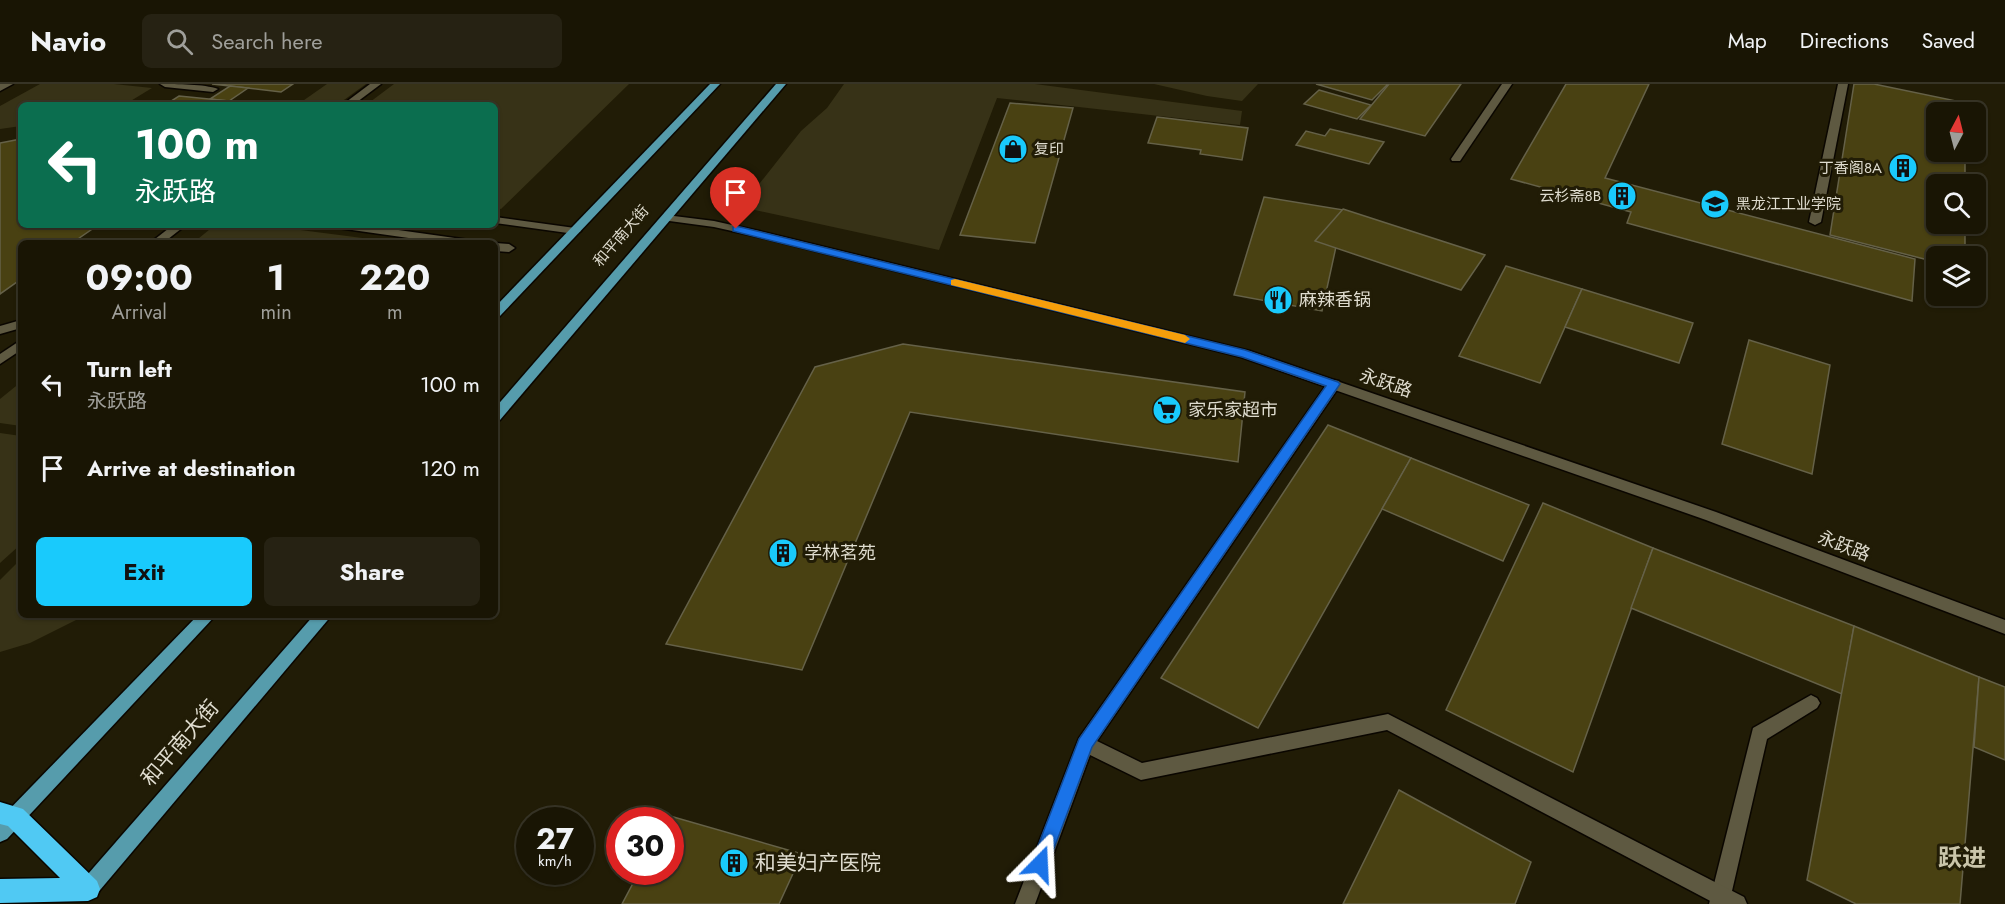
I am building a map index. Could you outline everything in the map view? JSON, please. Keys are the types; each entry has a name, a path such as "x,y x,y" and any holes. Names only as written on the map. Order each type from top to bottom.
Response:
{"highway":[{"path":"5,821 82,896"},
{"path":"0,891 82,896"}],"main road":[{"name":"和平南大街","path":"498,311 715,84"},
{"name":"和平南大街","path":"498,414 781,84"},
{"path":"5,821 205,618"},
{"name":"和平南大街","path":"82,896 321,618"}],"street":[{"path":"0,88 8,84"},
{"path":"165,84 213,89"},
{"path":"351,102 376,84"},
{"path":"1456,159 1507,84"},
{"path":"1815,222 1843,84"},
{"name":"永跃路","path":"666,218 714,224 759,234 1245,354 1711,516 2005,627"},
{"path":"498,220 575,231"},
{"path":"160,240 176,228"},
{"path":"360,228 447,240"},
{"path":"498,247 509,248"},
{"path":"0,330 18,325"},
{"path":"0,360 18,346"},
{"path":"1025,904 1085,744 1334,384"},
{"path":"1085,744 1141,772 1388,722 1726,901 1759,734 1811,703"}],"shaded area":[{"path":"40,84 114,84 152,88 129,102 18,102 18,126 0,129 0,106"},
{"path":"327,84 366,84 341,102 301,102"},
{"path":"394,84 629,84 501,209 498,208 498,102 370,102"},
{"path":"844,84 1035,84 1242,111 1240,125 997,98 939,250 741,207 801,131 827,108"},
{"path":"1154,84 1258,84 1242,101"},
{"path":"211,228 285,228 378,240 197,240"},
{"path":"18,384 18,426 0,423 0,399"},
{"path":"0,433 18,436 18,547 0,563"},
{"path":"18,562 18,618 80,618 30,643 0,652 0,580"}],"building":[{"path":"212,84 293,84 281,92"},
{"path":"1316,84 1388,84 1372,100"},
{"path":"1389,84 1461,84 1425,136 1360,119"},
{"name":"云杉斋8B","path":"1566,84 1649,84 1605,178 1915,259 1912,301 1627,223 1631,212 1511,179"},
{"name":"丁香阁8A","path":"1854,84 1874,84 1961,102 1926,102 1926,162 1965,162 1965,174 1926,174 1926,234 1965,234 1965,246 1926,246 1926,259 1830,235"},
{"path":"230,86 248,88 229,101 210,99"},
{"path":"1319,90 1371,105 1357,119 1304,104"},
{"path":"179,96 245,102 170,102"},
{"path":"1010,103 1073,108 1035,243 960,235"},
{"path":"1157,117 1248,128 1242,160 1200,154 1201,150 1148,143"},
{"path":"1330,129 1384,142 1369,164 1296,145 1306,131 1325,136"},
{"path":"18,140 18,228 94,228 76,240 18,240 18,281 0,294 0,143"},
{"path":"1264,197 1344,210 1322,311 1234,295"},
{"path":"1343,209 1485,255 1461,290 1315,241"},
{"path":"1506,266 1582,289 1540,383 1459,356"},
{"path":"1582,289 1693,323 1679,363 1565,327"},
{"path":"1749,340 1830,365 1812,474 1722,444"},
{"name":"学林茗苑","path":"903,344 1245,392 1238,462 910,412 802,670 666,644 815,367"},
{"path":"1328,425 1411,458 1258,728 1161,678"},
{"path":"1411,458 1529,505 1503,561 1382,509"},
{"path":"1543,503 1653,548 1573,772 1446,710"},
{"path":"1653,548 1854,626 1842,694 1631,608"},
{"path":"1854,626 1979,677 1960,904 1856,904 1807,880"},
{"path":"1979,677 2005,687 2005,760 1974,747"},
{"path":"1399,790 1531,862 1515,904 1343,904"},
{"name":"和美妇产医院","path":"684,820 802,854 779,904 622,904 632,885 684,885"}],"slow traffic":[{"path":"955,283 1185,339"}],"place":[{"name":"复印","path":"1013,149"},
{"name":"丁香阁8A","path":"1903,168"},
{"name":"云杉斋8B","path":"1622,196"},
{"name":"黑龙江工业学院","path":"1715,204"},
{"name":"麻辣香锅","path":"1278,300"},
{"name":"家乐家超市","path":"1167,410"},
{"name":"学林茗苑","path":"783,553"},
{"name":"和美妇产医院","path":"734,863"}],"district":[{"name":"跃进","path":"1962,858"}],"route":[{"path":"736,229 1245,354 1334,384 1085,744 1040,864"}]}
